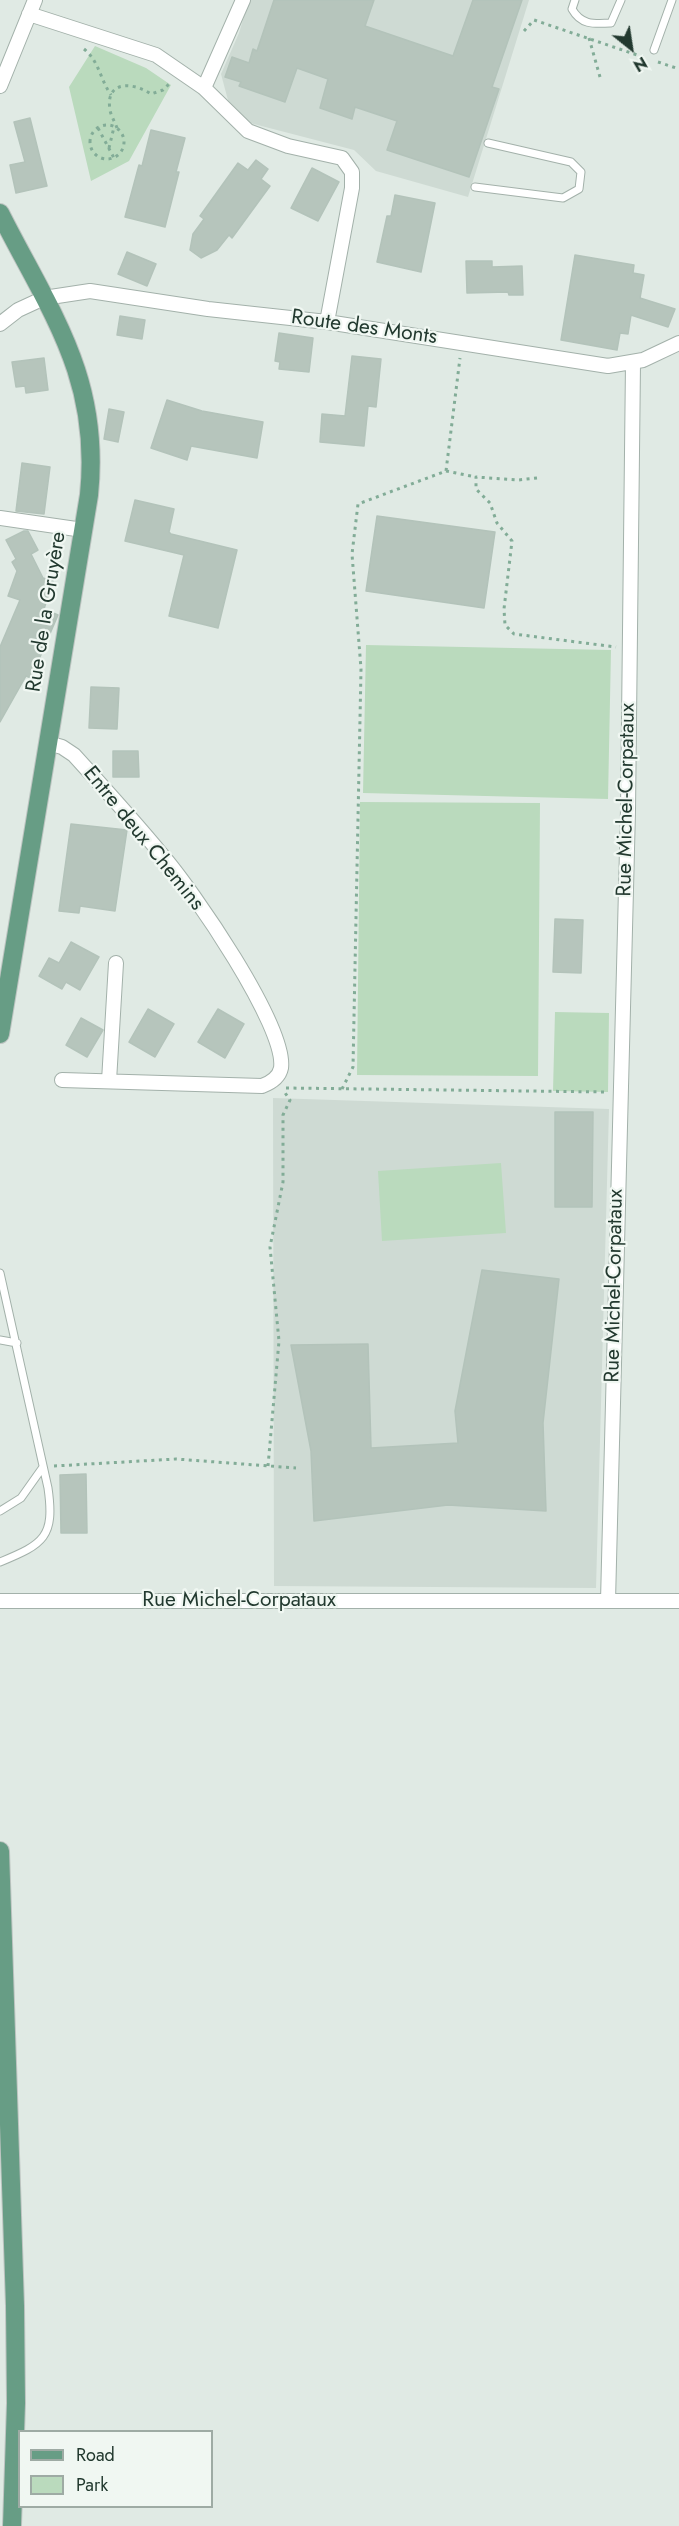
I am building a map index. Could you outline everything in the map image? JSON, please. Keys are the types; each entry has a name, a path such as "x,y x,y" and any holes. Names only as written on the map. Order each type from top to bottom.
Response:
{"main road":[{"name":"Rue de la Gruyère","path":"0,213 72,356 88,410 92,461 83,530 0,1034"},
{"path":"0,1851 16,2403 12,2526"}],"street":[{"path":"0,86 35,0"},
{"path":"204,88 243,0"},
{"path":"29,14 156,55 204,88 248,131 294,147 342,158 350,167 352,188 327,322"},
{"name":"Route des Monts","path":"0,324 18,310 44,298 90,291 208,309 327,322 608,366 633,363 679,343"},
{"name":"Rue Michel-Corpataux","path":"0,1601 608,1601 630,649 633,363"},
{"path":"0,518 83,530"},
{"name":"Entre deux Chemins","path":"48,743 62,747 74,755 163,856 198,903 246,978 262,1009 281,1066 278,1075 262,1086 62,1080"},
{"path":"109,1081 116,963"},
{"path":"608,1601 679,1601"}],"lane":[{"path":"575,0 572,9 578,19 591,24 611,23 621,0"},
{"path":"654,50 672,0"},
{"path":"475,186 563,198 579,189 581,172 572,162 488,143"},
{"path":"0,1273 43,1467 51,1517 46,1533 28,1549 0,1562"},
{"path":"0,1340 17,1343"},
{"path":"0,1511 18,1502 43,1467"}],"path":[{"path":"524,31 534,20 679,69"},
{"path":"589,38 600,77"},
{"path":"84,49 95,59 102,82 111,95 110,111 116,128 109,148"},
{"path":"111,95 120,86 130,84 151,93 163,90 176,77"},
{"path":"107,125 122,133 123,150 114,158 103,159 93,153 89,143 90,137 98,128 107,125"},
{"path":"98,128 114,158"},
{"path":"446,471 463,342"},
{"path":"342,1089 353,1067 361,669 352,554 358,504 446,471 476,477 518,480 537,478"},
{"path":"476,477 476,489 490,503 497,523 512,542 504,609 505,625 508,630 514,633 630,649"},
{"path":"268,1466 279,1341 270,1247 283,1182 283,1115 290,1100 282,1088 620,1093"},
{"path":"43,1467 176,1459 296,1468"}],"shaded area":[{"path":"249,0 529,0 468,197 376,171 354,150 250,123 229,104 221,74 239,33"},
{"path":"273,1098 609,1109 596,1588 274,1586"}],"green space":[{"path":"95,46 146,68 171,85 129,161 91,181 69,87"},
{"path":"366,645 611,650 608,799 363,793"},
{"path":"360,802 540,803 538,1076 357,1075"},
{"path":"555,1012 609,1013 608,1092 553,1091"},
{"path":"501,1163 506,1233 382,1241 378,1171"}],"building":[{"path":"274,0 374,0 365,26 453,56 473,0 522,0 492,87 499,89 469,177 387,150 397,121 355,107 352,119 320,108 328,79 297,68 285,102 239,86 241,82 225,77 232,57 249,63 253,49 257,51"},
{"path":"30,118 47,186 16,193 10,165 25,162 14,122"},
{"path":"151,130 185,138 165,227 125,217"},
{"path":"256,160 268,169 261,179 270,186 232,238 229,235 217,250 201,258 190,250 193,234 204,219 200,216 238,163 248,170"},
{"path":"312,168 339,182 318,221 291,208"},
{"path":"395,195 435,203 421,272 377,262 387,216 391,216"},
{"path":"127,252 156,264 147,286 118,274"},
{"path":"575,255 634,265 633,273 644,275 640,298 675,309 668,327 631,315 628,334 620,333 617,350 561,340"},
{"path":"466,261 492,261 492,267 522,266 523,295 509,295 508,292 467,293"},
{"path":"120,316 145,320 142,339 117,335"},
{"path":"279,333 313,338 309,372 279,369 280,362 275,361"},
{"path":"352,356 381,359 376,407 368,406 364,446 320,442 322,414 345,416"},
{"path":"44,358 48,390 26,393 25,386 16,387 12,362"},
{"path":"167,400 202,411 263,422 257,458 191,446 187,460 151,448"},
{"path":"109,409 124,412 118,442 104,439"},
{"path":"22,463 50,467 44,514 16,511"},
{"path":"135,500 174,509 169,532 171,534 237,550 218,628 169,616 184,555 125,541"},
{"path":"377,516 495,532 484,608 366,591"},
{"path":"28,531 38,550 31,554 43,578 53,581 44,609 58,615 31,678 26,676 0,722 0,647 20,600 8,596 17,571 12,562 16,559 6,540"},
{"path":"91,687 119,688 117,729 89,728"},
{"path":"113,751 138,751 139,777 113,777"},
{"path":"71,824 127,830 115,911 80,906 79,913 59,911"},
{"path":"555,919 583,920 581,973 553,972"},
{"path":"71,942 99,957 80,990 66,982 62,989 39,976 49,958 59,963"},
{"path":"148,1009 174,1024 155,1057 129,1042"},
{"path":"218,1009 244,1024 225,1058 198,1042"},
{"path":"81,1018 103,1030 87,1057 66,1045"},
{"path":"555,1112 593,1112 592,1207 555,1207"},
{"path":"482,1270 559,1279 543,1423 546,1511 448,1505 314,1521 311,1451 291,1345 368,1344 371,1448 458,1443 455,1411"},
{"path":"86,1474 87,1533 61,1533 60,1475"}]}
